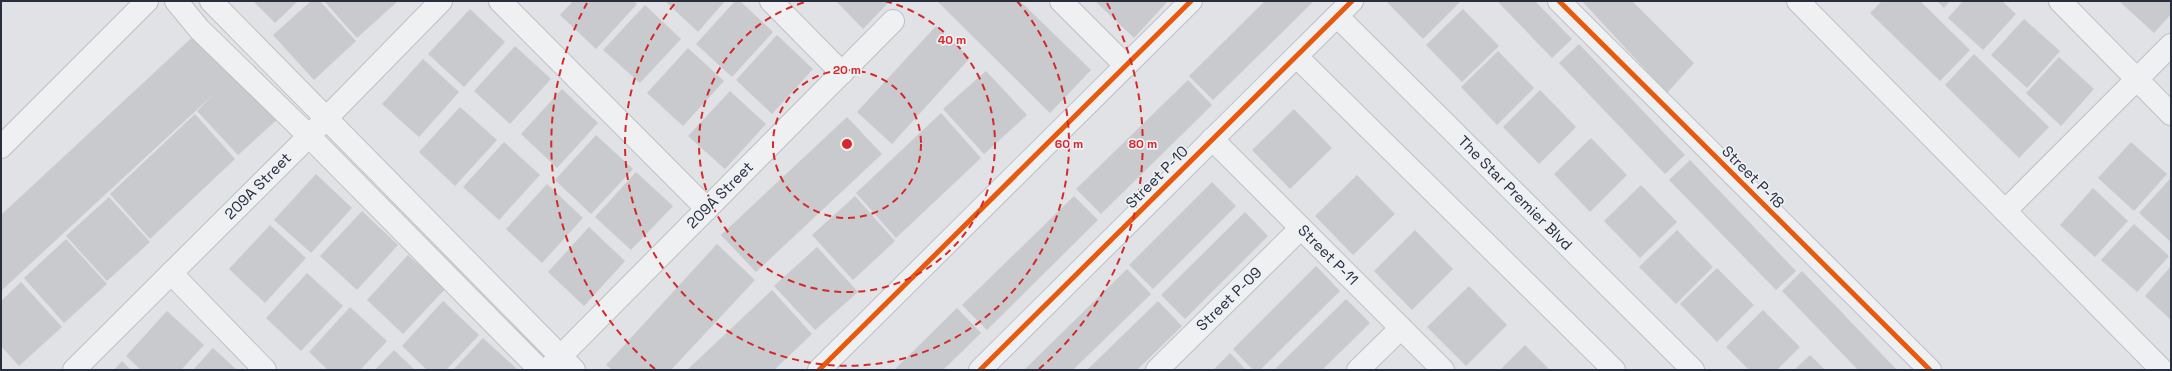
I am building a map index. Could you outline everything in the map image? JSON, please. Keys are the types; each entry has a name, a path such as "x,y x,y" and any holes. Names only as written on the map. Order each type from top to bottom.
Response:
{"street":[{"path":"1,147 147,1"},
{"path":"176,1 200,30 309,136 540,370"},
{"path":"211,1 327,117 561,365"},
{"name":"209A Street","path":"74,370 309,136 441,1"},
{"path":"500,1 706,209"},
{"path":"770,1 842,73"},
{"path":"1061,1 1126,66"},
{"path":"819,370 1191,1"},
{"name":"Street P-10","path":"980,370 1352,1"},
{"name":"Street P-18","path":"1559,1 1930,370"},
{"path":"1798,1 2162,370"},
{"path":"2060,1 2171,114"},
{"name":"The Star Premier Blvd","path":"1337,16 1693,370"},
{"name":"209A Street","path":"561,365 706,209 894,21"},
{"path":"2005,211 2171,45"},
{"path":"1297,57 1614,370"},
{"name":"Street P-11","path":"1212,139 1443,370"},
{"name":"Street P-09","path":"1157,370 1301,228"},
{"path":"171,273 265,370"},
{"path":"1358,370 1401,328"}],"building":[{"path":"253,1 298,1 275,23"},
{"path":"311,1 320,1 356,41 314,80 273,35"},
{"path":"324,1 398,1 357,38"},
{"path":"573,1 634,1 637,4 596,49 560,15"},
{"path":"665,1 725,1 698,32"},
{"path":"735,1 740,1 773,32 732,77 696,44"},
{"path":"836,1 890,1 863,29"},
{"path":"937,1 1020,1 1091,70 1050,113"},
{"path":"1095,1 1168,1 1134,38"},
{"path":"1265,1 1314,1 1213,100 1189,76"},
{"path":"1386,1 1459,1 1460,2 1423,39"},
{"path":"1497,1 1535,1 1572,39 1552,58"},
{"path":"1582,1 1632,1 1694,63 1667,93"},
{"path":"1882,1 1920,1 1970,50 1940,81 1870,13"},
{"path":"1937,1 1950,1 1944,8"},
{"path":"1963,1 2002,1 2016,14 1983,50 1948,18"},
{"path":"2119,1 2171,1 2171,14 2154,33"},
{"path":"645,5 681,39 640,83 603,50"},
{"path":"470,9 505,42 464,87 428,54"},
{"path":"1463,9 1499,46 1462,82 1426,45"},
{"path":"2024,19 2060,51 2027,88 1991,55"},
{"path":"936,26 970,58 892,144 857,112"},
{"path":"200,30 281,116 238,155 197,111 216,92 1,291 1,215"},
{"path":"777,35 813,69 772,114 736,80"},
{"path":"1579,44 1685,155 1665,174 1559,63"},
{"path":"515,46 551,79 510,124 474,91"},
{"path":"688,48 724,81 683,126 647,93"},
{"path":"1498,51 1534,88 1497,125 1461,87"},
{"path":"1974,54 2049,127 2019,158 1945,85"},
{"path":"2059,57 2094,89 2061,126 2026,93"},
{"path":"423,59 459,92 419,137 382,104"},
{"path":"986,71 1027,115 984,154 943,109"},
{"path":"1188,80 1212,105 1101,214 1076,189"},
{"path":"562,89 598,123 557,168 521,134"},
{"path":"1540,90 1576,127 1539,164 1503,127"},
{"path":"730,91 766,124 725,169 688,136"},
{"path":"460,107 497,140 455,186 419,152"},
{"path":"1294,109 1332,148 1290,189 1252,150"},
{"path":"941,113 981,158 896,238 856,193"},
{"path":"195,114 235,159 150,239 110,194"},
{"path":"847,117 882,154 756,272 721,235"},
{"path":"596,135 633,169 591,214 555,180"},
{"path":"1591,138 1627,175 1590,212 1554,174"},
{"path":"504,142 540,175 499,220 463,187"},
{"path":"2131,142 2167,174 2134,211 2098,178"},
{"path":"1690,160 1796,271 1776,290 1669,180"},
{"path":"636,172 673,206 631,250 595,217"},
{"path":"316,174 352,208 311,253 274,220"},
{"path":"1357,175 1395,214 1353,255 1315,216"},
{"path":"2171,178 2171,242 2139,213"},
{"path":"1212,182 1236,206 1153,289 1129,265"},
{"path":"547,184 583,218 542,263 506,229"},
{"path":"1641,185 1677,222 1640,258 1604,221"},
{"path":"2093,188 2128,221 2095,257 2060,225"},
{"path":"855,196 895,241 853,280 812,235"},
{"path":"1074,196 1098,220 987,330 962,305"},
{"path":"109,197 150,242 107,281 66,236"},
{"path":"362,211 398,245 357,290 320,256"},
{"path":"1245,212 1268,236 1185,319 1161,295"},
{"path":"2134,224 2169,256 2137,292 2101,260"},
{"path":"270,225 306,258 265,303 229,269"},
{"path":"589,227 625,261 584,306 548,272"},
{"path":"1415,230 1453,269 1412,310 1374,271"},
{"path":"1677,230 1713,267 1676,304 1639,267"},
{"path":"66,239 107,284 64,323 24,278"},
{"path":"717,244 755,280 671,370 612,370 606,365"},
{"path":"817,247 858,292 815,330 774,286"},
{"path":"408,255 445,289 403,334 367,300"},
{"path":"1316,266 1340,291 1260,370 1253,370 1233,349"},
{"path":"2171,266 2171,320 2145,296"},
{"path":"1717,268 1754,305 1717,342 1680,304"},
{"path":"1127,269 1151,294 1073,370 1024,370"},
{"path":"1802,271 1897,370 1858,370 1782,291"},
{"path":"307,273 343,306 301,351 266,318"},
{"path":"21,282 62,327 19,366 1,346 1,301"},
{"path":"1469,286 1507,325 1466,366 1427,327"},
{"path":"772,290 812,334 774,370 687,370"},
{"path":"1346,299 1370,323 1322,370 1274,370"},
{"path":"443,301 479,335 446,370 427,370 402,346"},
{"path":"1158,301 1182,326 1137,370 1087,370"},
{"path":"350,307 387,341 360,370 328,370 309,352"},
{"path":"957,308 981,333 943,370 894,370"},
{"path":"1763,310 1800,347 1777,370 1749,370 1726,347"},
{"path":"167,311 204,345 181,370 141,370 126,356"},
{"path":"483,338 518,370 453,370"},
{"path":"1525,345 1550,370 1500,370"},
{"path":"213,348 237,370 193,370"},
{"path":"394,350 415,370 375,370"},
{"path":"1230,353 1246,370 1213,370"},
{"path":"1810,355 1825,370 1794,370"},
{"path":"122,361 131,370 114,370"}],"cycle path":[{"path":"819,370 1191,1"},
{"path":"980,370 1352,1"},
{"path":"1559,1 1930,370"}]}
